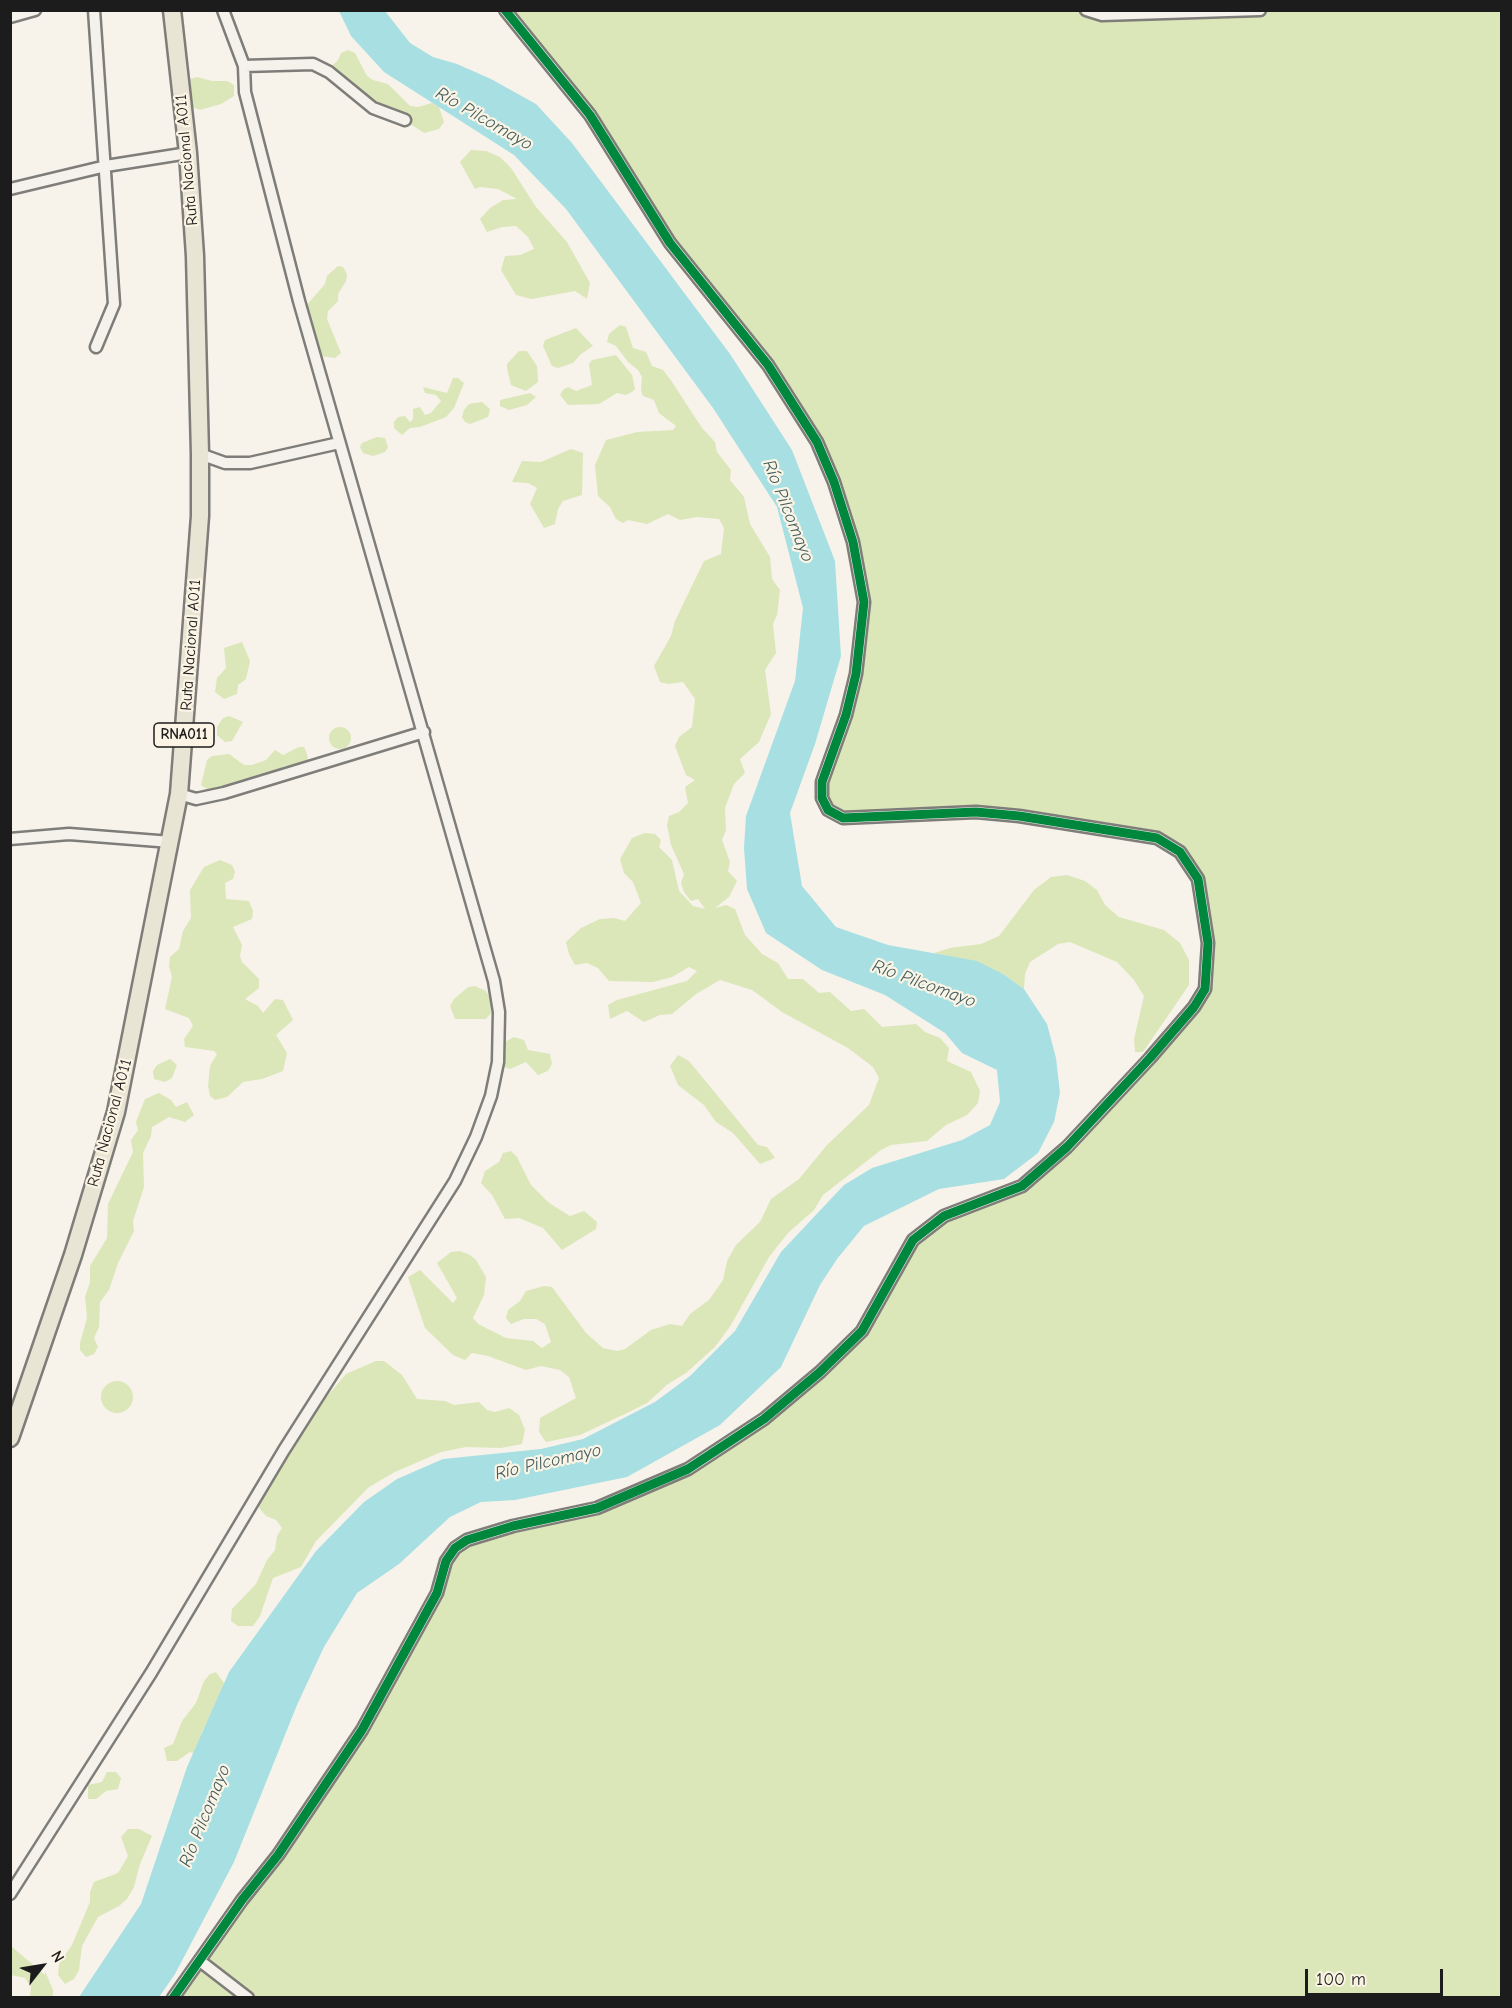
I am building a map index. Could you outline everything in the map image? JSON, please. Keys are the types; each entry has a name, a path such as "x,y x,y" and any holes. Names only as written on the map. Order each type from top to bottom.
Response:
{"main road":[{"name":"Ruta Nacional A011","path":"10,1438 73,1256 116,1112 179,794 200,516 200,454 195,256 188,153 172,10"}],"street":[{"path":"10,17 35,10"},
{"path":"94,10 114,304 96,346"},
{"path":"10,1894 150,1673 284,1450 455,1181 476,1137 491,1096 500,1041 499,1012 494,981 299,301 245,92 244,66 224,10"},
{"path":"173,1998 242,1900 278,1855 362,1730 437,1593 446,1561 455,1548 466,1540 513,1526 597,1508 688,1469 764,1419 820,1372 862,1331 913,1240 944,1216 1022,1186 1067,1147 1150,1058 1194,1007 1205,989 1208,943 1198,879 1180,852 1157,838 1019,816 976,812 843,818 828,810 822,798 822,782 846,715 854,684 864,602 853,542 834,482 817,442 768,365 670,243 590,115 505,10"},
{"path":"1086,10 1102,15 1260,10"},
{"path":"244,66 313,64 329,72 373,108 405,120"},
{"path":"10,189 106,166 188,153"},
{"path":"200,454 225,463 250,463 339,443"},
{"path":"179,794 196,799 224,792 424,732"},
{"path":"10,839 69,834 171,842"},
{"path":"200,1961 248,1998"}],"green space":[{"path":"505,11 1501,11 1501,1997 173,1998 362,1730 419,1624 446,1561 467,1540 597,1508 688,1469 764,1419 862,1331 913,1240 928,1226 1004,1195 1067,1147 1205,989 1208,943 1190,864 1157,838 1019,816 843,818 822,798 846,715 864,602 834,482 789,399 670,243 611,147"},
{"path":"348,50 355,53 367,76 388,84 410,106 418,107 432,103 439,107 444,122 439,129 424,133 412,125 376,115 345,94 334,83 328,70 338,60 341,53"},
{"path":"197,77 212,81 227,81 234,85 234,96 221,104 200,110 192,107 190,79"},
{"path":"471,150 486,151 500,157 511,168 536,207 567,242 590,283 587,299 575,291 531,299 516,295 501,270 505,256 520,255 534,249 528,237 516,226 502,227 487,232 480,219 490,208 503,200 517,199 498,189 480,187 475,189 460,162"},
{"path":"338,266 343,267 347,274 346,281 338,294 338,301 328,311 327,319 341,353 335,358 320,356 305,307 325,284 327,276"},
{"path":"620,325 626,327 633,348 646,352 652,366 663,370 702,428 715,442 717,452 731,470 730,480 744,497 750,524 770,557 772,579 780,590 777,615 773,624 776,653 765,670 771,714 759,742 740,759 745,773 734,784 725,808 726,830 722,840 730,862 728,871 737,881 729,897 715,908 726,905 735,909 745,935 762,954 778,963 788,979 803,979 819,993 830,992 851,1011 864,1009 882,1027 916,1024 925,1032 940,1038 949,1048 947,1061 971,1072 980,1091 978,1103 967,1115 946,1125 927,1141 891,1145 881,1150 823,1195 814,1210 788,1233 769,1257 731,1325 715,1347 686,1373 668,1384 647,1403 629,1412 580,1435 546,1442 539,1432 540,1418 576,1398 569,1377 560,1370 541,1366 526,1370 488,1356 472,1353 465,1360 453,1355 425,1328 408,1277 420,1270 453,1303 457,1298 437,1263 451,1252 460,1251 470,1255 476,1260 486,1277 484,1295 473,1318 478,1324 506,1338 533,1341 542,1348 551,1342 545,1324 536,1319 524,1319 511,1324 506,1318 508,1310 520,1301 526,1291 544,1286 552,1287 586,1333 603,1348 617,1351 625,1349 651,1330 670,1324 682,1326 690,1314 709,1300 723,1280 727,1261 736,1245 760,1222 771,1199 799,1179 827,1145 869,1105 879,1078 873,1067 848,1048 782,1012 752,990 720,980 696,994 672,1014 660,1015 644,1022 627,1011 610,1019 608,1005 617,1000 687,981 697,971 689,967 672,977 653,982 609,981 598,968 587,963 575,965 569,954 566,942 581,928 600,919 614,918 625,921 641,903 633,882 624,873 620,859 632,838 645,833 655,834 661,840 659,847 672,860 679,891 693,906 705,909 698,899 691,901 684,892 681,883 684,874 671,845 667,825 669,816 679,812 688,803 685,787 695,780 686,775 675,746 679,737 692,727 695,699 683,682 668,684 660,682 654,666 671,636 675,621 704,561 721,554 724,528 719,519 697,517 680,520 668,514 647,524 628,520 623,523 616,519 610,507 598,496 595,465 606,440 637,432 673,430 676,426 659,413 654,400 643,396 642,377 638,370 628,362 616,346 607,342 609,334"},
{"path":"576,328 593,346 573,363 558,368 552,366 543,346 545,340"},
{"path":"519,351 527,351 537,366 538,382 526,391 511,385 507,368 507,364"},
{"path":"616,355 632,375 635,389 626,395 617,393 599,404 568,405 560,395 563,390 568,387 576,391 592,385 589,364 592,360"},
{"path":"453,378 458,378 464,383 454,408 446,417 420,427 410,428 402,435 394,428 394,422 398,417 405,416 410,422 413,419 413,409 420,407 425,415 431,413 441,401 436,395 425,393 423,387 447,393"},
{"path":"530,393 536,397 527,405 509,410 500,406 500,400"},
{"path":"482,402 490,409 488,417 470,424 465,422 462,417 469,404"},
{"path":"377,437 385,438 388,447 385,452 373,456 363,453 360,447 362,443"},
{"path":"571,449 583,453 582,495 563,501 558,509 555,524 544,528 530,504 537,488 528,483 512,482 522,461 541,462"},
{"path":"242,642 250,661 246,679 238,685 237,694 224,699 215,692 217,678 226,668 224,648"},
{"path":"229,716 243,722 232,741 225,742 217,735 217,727 223,718"},
{"path":"340,727 348,730 351,738 348,746 340,749 332,746 329,738 332,730"},
{"path":"304,747 307,754 308,762 304,764 284,766 278,772 264,774 261,780 252,783 242,779 238,787 211,792 201,785 207,760 212,756 229,754 244,765 252,765 266,760 275,750 283,755"},
{"path":"220,860 232,865 235,872 233,879 225,883 226,899 249,901 253,911 252,919 233,927 242,945 240,956 242,962 259,979 259,988 245,999 258,1006 263,1013 275,999 283,1000 293,1020 276,1035 287,1053 283,1071 262,1079 243,1082 227,1097 215,1100 210,1096 208,1086 210,1066 217,1054 214,1051 185,1047 184,1039 193,1026 189,1018 165,1009 172,977 169,966 170,957 179,949 183,931 191,918 190,890 204,867"},
{"path":"1067,875 1085,881 1097,890 1105,905 1119,917 1164,930 1180,943 1189,960 1189,985 1143,1052 1135,1052 1134,1039 1144,996 1134,980 1117,962 1070,942 1058,944 1030,962 1025,974 1024,989 1003,974 934,953 950,948 981,944 999,936 1034,890 1051,877"},
{"path":"475,986 486,991 490,998 491,1013 486,1019 455,1019 450,1006 454,999 468,987"},
{"path":"514,1037 524,1040 528,1050 550,1054 552,1064 548,1071 538,1075 526,1062 510,1069 502,1066 499,1045"},
{"path":"678,1055 689,1061 758,1145 767,1147 775,1158 760,1164 733,1133 716,1122 704,1105 678,1085 670,1066"},
{"path":"170,1059 177,1065 172,1078 165,1082 154,1079 153,1071 157,1065"},
{"path":"159,1093 171,1100 176,1107 187,1102 194,1115 185,1122 169,1117 152,1127 151,1136 143,1153 144,1187 133,1221 134,1231 118,1263 109,1290 100,1302 99,1327 94,1338 98,1347 94,1354 86,1357 80,1350 80,1343 87,1318 85,1297 90,1282 90,1266 107,1238 108,1204 133,1152 131,1140 138,1130 136,1122 145,1099"},
{"path":"511,1151 517,1157 531,1185 549,1203 570,1216 584,1211 597,1222 596,1229 562,1250 543,1228 519,1218 505,1219 492,1195 481,1183 485,1171 499,1162 503,1153"},
{"path":"376,1361 384,1361 402,1375 417,1399 445,1401 454,1405 479,1402 487,1410 495,1412 509,1408 519,1415 525,1430 522,1444 501,1448 466,1447 441,1452 395,1472 369,1487 316,1541 301,1567 273,1578 260,1616 253,1626 238,1626 231,1621 232,1609 256,1584 267,1560 275,1550 277,1536 282,1528 276,1520 266,1516 255,1497 307,1420 346,1374"},
{"path":"117,1381 128,1386 133,1397 128,1408 117,1413 106,1408 101,1397 106,1386"},
{"path":"216,1672 224,1683 222,1694 202,1732 198,1755 190,1752 177,1761 167,1761 164,1748 173,1744 182,1721 196,1703 204,1681 210,1674"},
{"path":"107,1772 116,1772 121,1778 118,1789 106,1791 96,1799 88,1799 88,1785 102,1782"},
{"path":"128,1829 139,1829 152,1836 140,1864 134,1887 127,1899 119,1906 98,1917 82,1946 79,1970 74,1979 65,1984 58,1975 59,1964 72,1945 90,1902 90,1892 94,1882 118,1873 128,1856 121,1837"},
{"path":"11,1946 45,1975 45,1971 53,1990 53,1997 30,1997 31,1987 25,1978 11,1975"}],"water":[{"name":"Río Pilcomayo","path":"339,11 385,11 410,43 433,57 457,64 491,79 536,104 572,143 730,354 792,450 835,561 841,656 815,744 790,813 802,886 836,927 888,945 977,961 1003,974 1024,989 1047,1024 1056,1058 1060,1093 1054,1122 1038,1153 1004,1179 939,1189 864,1226 837,1259 820,1285 781,1367 720,1425 627,1477 515,1500 481,1502 450,1517 399,1564 357,1593 324,1647 297,1705 234,1862 175,1974 159,1997 79,1997 141,1904 187,1767 229,1672 316,1551 364,1502 397,1479 443,1459 541,1449 583,1439 655,1402 690,1376 735,1331 781,1252 844,1185 872,1168 962,1140 990,1125 1000,1102 997,1070 962,1053 945,1033 885,995 822,970 766,933 747,889 744,848 746,816 795,681 803,608 777,507 713,408 566,209 514,155 384,72 351,36"}],"cycle path":[{"path":"173,1998 242,1900 278,1855 362,1730 437,1593 446,1561 455,1548 467,1540 513,1526 597,1508 688,1469 764,1419 820,1372 862,1331 913,1240 944,1216 1022,1186 1067,1147 1150,1058 1194,1007 1205,989 1208,943 1198,879 1180,852 1157,838 1019,816 976,812 843,818 828,810 822,798 822,782 846,715 856,674 864,602 853,542 834,482 817,442 768,365 670,243 590,115 505,10"}]}
